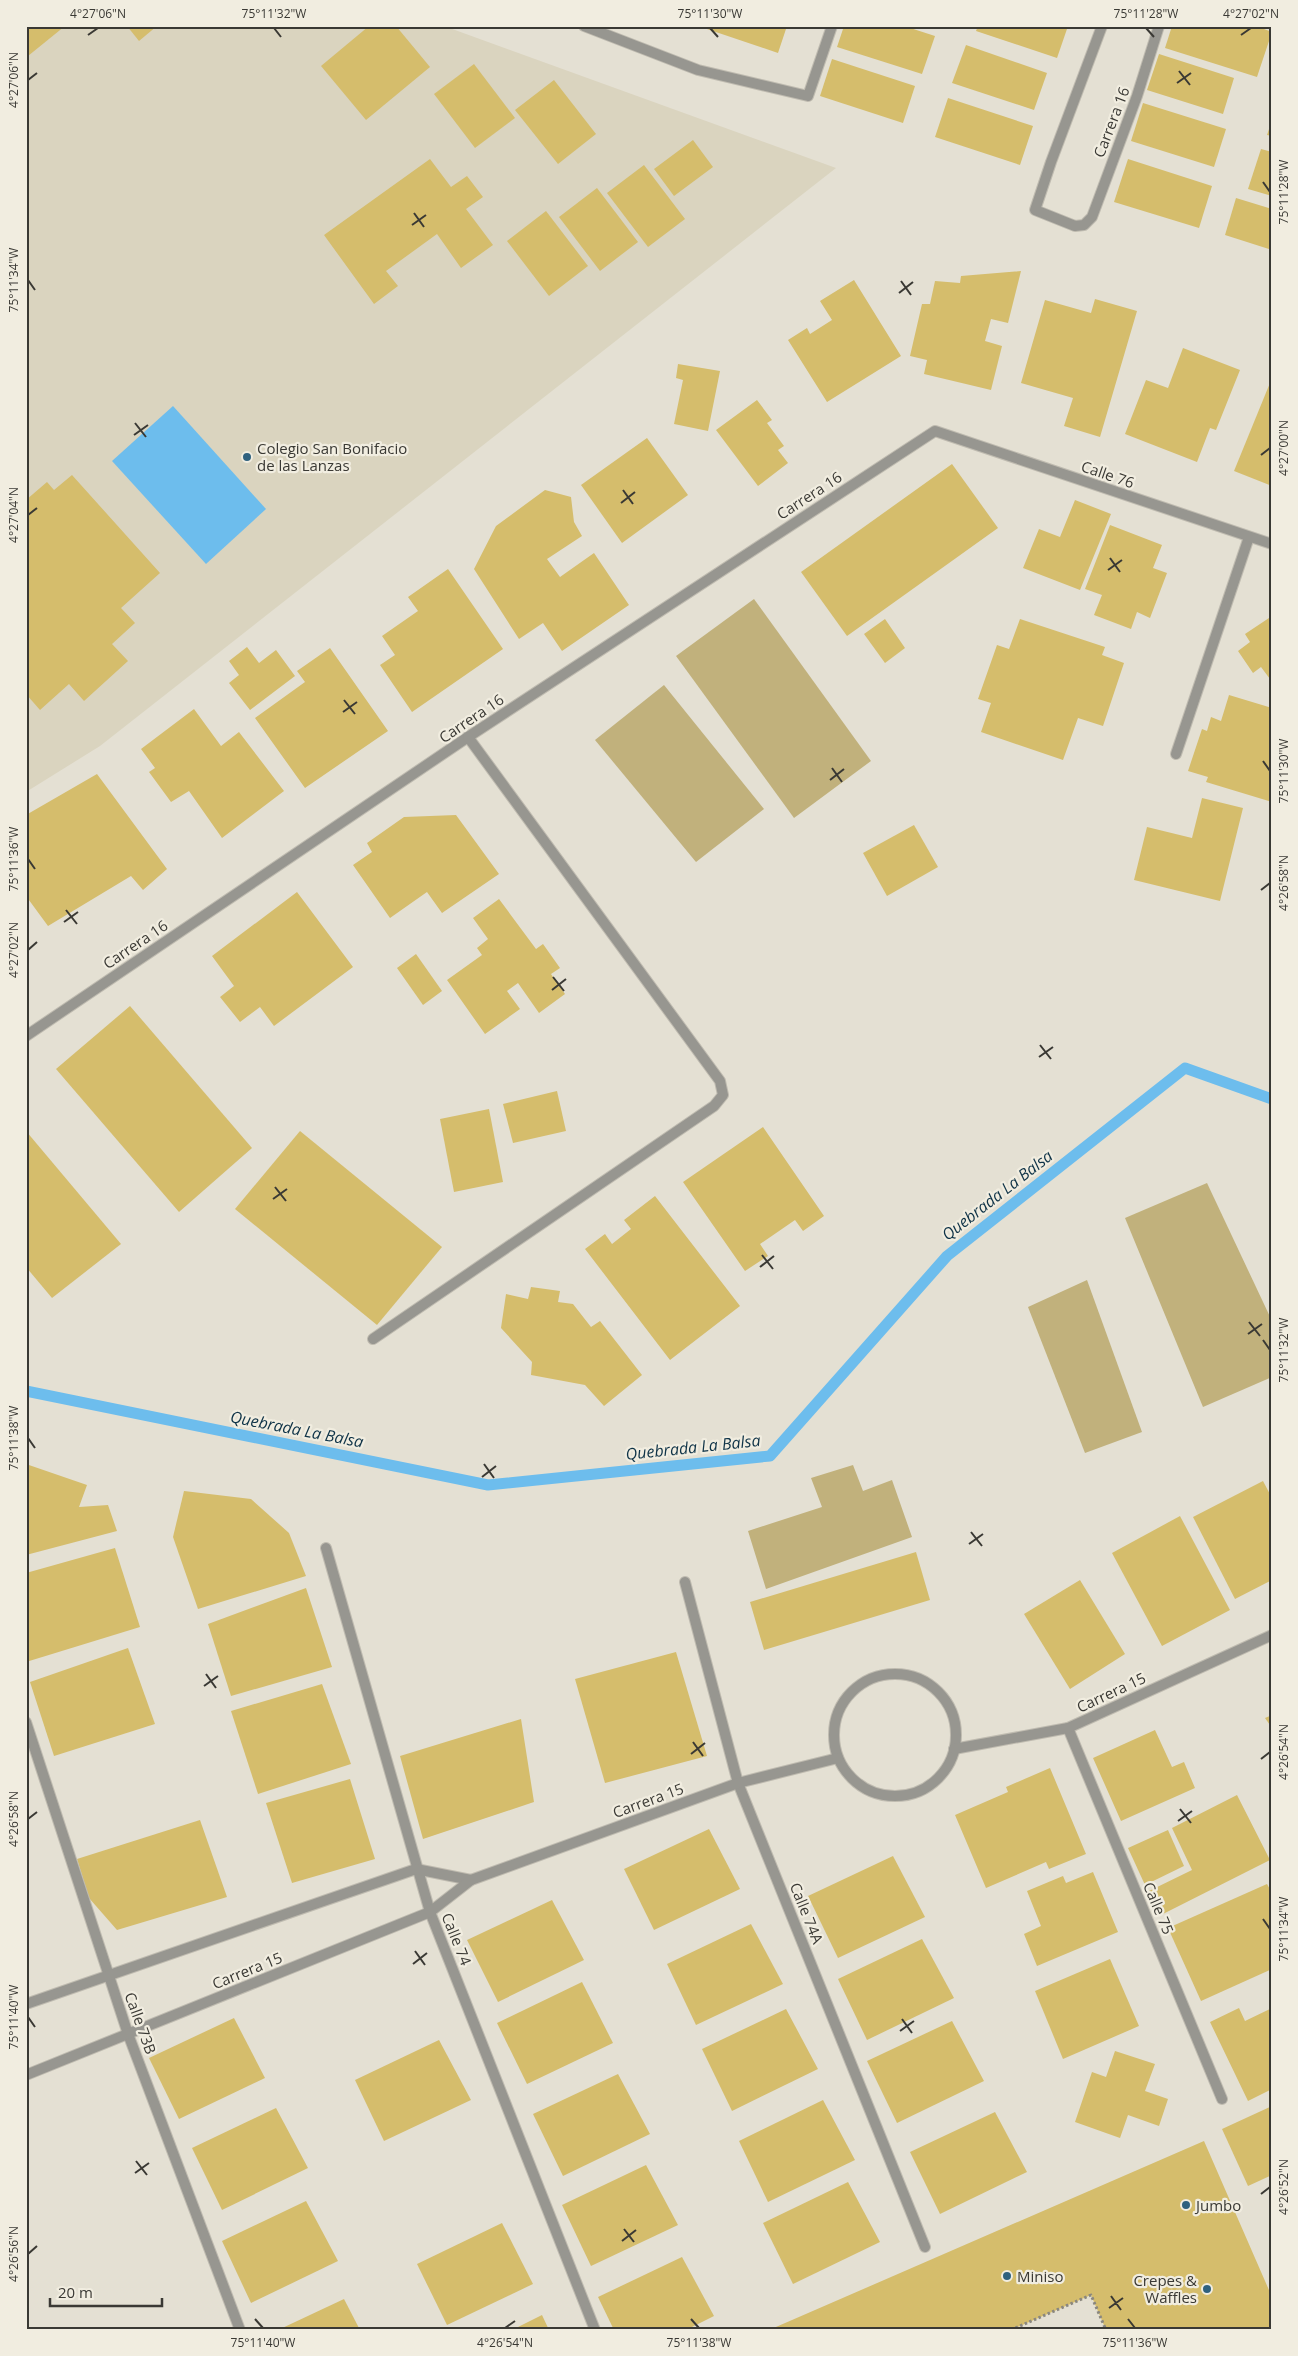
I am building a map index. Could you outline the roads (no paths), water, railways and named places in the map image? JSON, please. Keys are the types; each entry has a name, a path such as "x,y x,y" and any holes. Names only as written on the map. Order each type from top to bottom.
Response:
{"street":[{"path":"584,26 698,70 808,96 832,26"},
{"name":"Carrera 16","path":"1102,26 1035,210 1075,226 1084,225 1092,217 1137,96 1159,26"},
{"name":"Carrera 16","path":"26,1036 468,737 935,431"},
{"name":"Calle 76","path":"935,431 1272,544"},
{"path":"1176,754 1248,537"},
{"path":"373,1340 714,1106 723,1095 720,1080 468,737"},
{"name":"Calle 74","path":"326,1548 416,1869 430,1912 594,2330"},
{"name":"Calle 74A","path":"685,1582 738,1783 925,2247"},
{"name":"Carrera 15","path":"954,1749 1068,1728 1272,1635"},
{"path":"901,1674 921,1679 938,1692 950,1709 955,1729 954,1749 947,1766 934,1782 918,1791 899,1796 880,1795 862,1787 848,1774 838,1758 833,1739 836,1718 845,1700 860,1684 880,1676 901,1674"},
{"name":"Calle 73B","path":"26,1722 128,2034 240,2330"},
{"name":"Calle 75","path":"1068,1728 1222,2099"},
{"name":"Carrera 15","path":"26,2075 430,1912 471,1880 738,1783 838,1758"},
{"path":"26,2004 416,1869 471,1880"}],"water":[{"path":"173,406 266,509 206,564 112,461"}],"waterway":[{"name":"Quebrada La Balsa","path":"26,1391 488,1485 770,1456 947,1256 1185,1068 1272,1099"}],"place":[{"name":"Colegio San Bonifacio de las Lanzas","path":"247,457"},
{"name":"Jumbo","path":"1186,2205"},
{"name":"Miniso","path":"1007,2276"},
{"name":"Crepes & Waffles","path":"1207,2289"}]}
